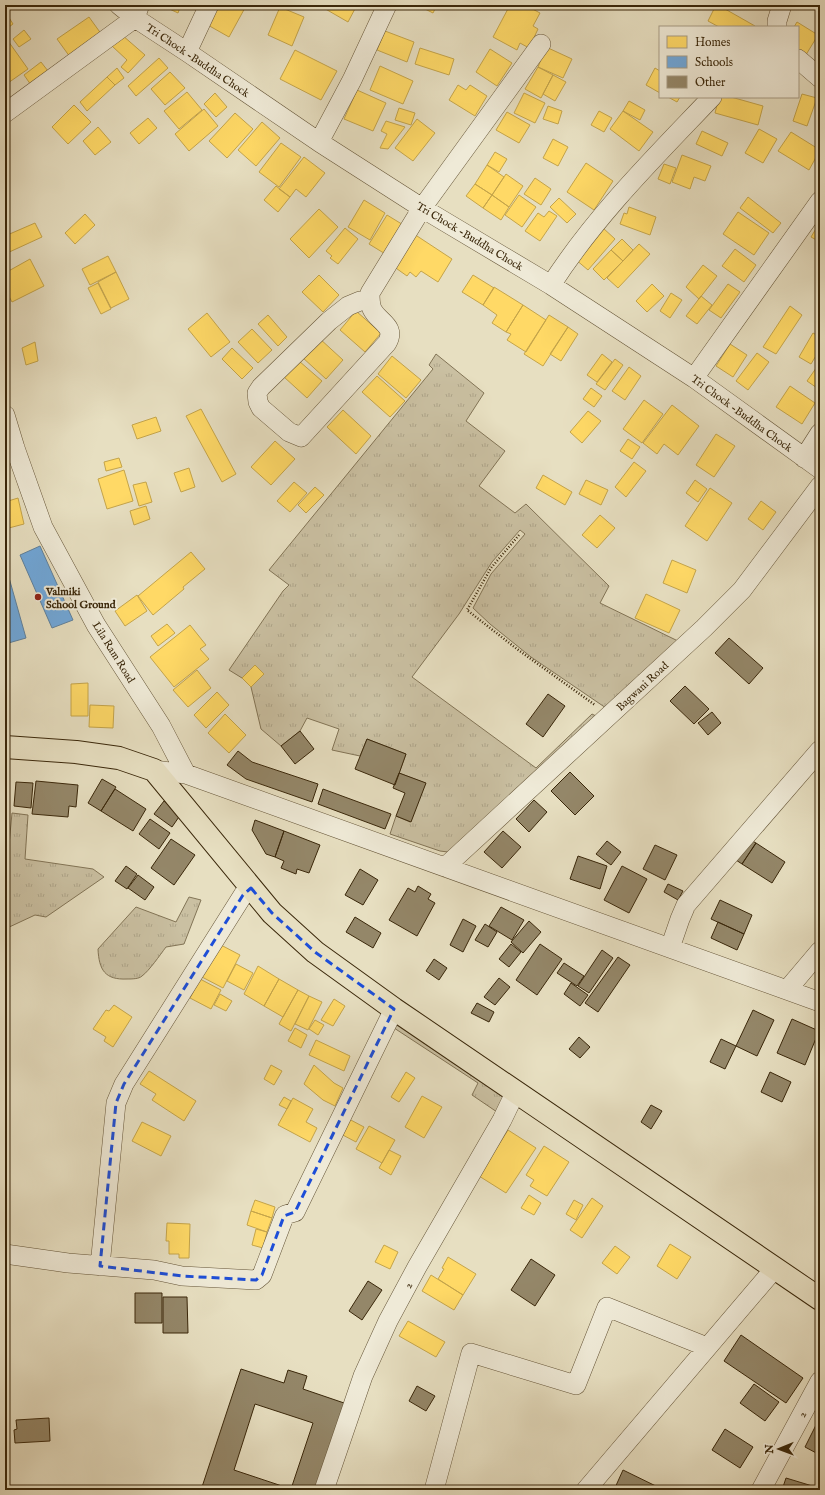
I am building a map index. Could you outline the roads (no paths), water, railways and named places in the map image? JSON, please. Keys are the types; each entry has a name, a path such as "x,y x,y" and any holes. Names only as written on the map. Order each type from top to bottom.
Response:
{"main road":[{"path":"5,746 76,752 119,758 154,770 177,796 272,914 315,952 394,1009 820,1299"}],"street":[{"name":"Tri Chock -Buddha Chock","path":"120,5 137,11 187,52 319,142 422,208 551,285 694,378 820,469"},
{"path":"187,52 208,5"},
{"path":"319,142 352,80 387,5"},
{"path":"777,26 782,5"},
{"path":"5,113 137,11"},
{"path":"370,301 360,301 348,306 329,321 260,387 257,393 258,402 261,408 289,432 301,437 387,343 391,334 389,329 374,313 370,301 370,293 422,208 541,44"},
{"path":"799,61 820,78"},
{"path":"551,285 568,258 598,220 647,165 711,98"},
{"path":"694,378 820,201"},
{"name":"Lila Ram Road","path":"5,415 43,527 96,625 161,726 186,774"},
{"path":"804,458 820,433"},
{"name":"Bagwani Road","path":"445,867 611,715 704,628 742,590 820,486"},
{"path":"670,948 686,905 820,750"},
{"path":"154,770 186,774 820,1002"},
{"path":"100,1266 116,1103 132,1070 243,895 251,888"},
{"path":"787,990 820,951"},
{"path":"5,1254 68,1263 154,1270 182,1276 256,1280 262,1275 285,1215 295,1212 394,1009"},
{"name":"2","path":"324,1490 363,1376 388,1321 417,1267 502,1120 516,1092"},
{"path":"586,1490 774,1268"},
{"path":"434,1490 471,1353 576,1384 607,1307 707,1347"},
{"name":"2","path":"761,1490 820,1381"}],"place":[{"name":"Valmiki School Ground","path":"38,597"}]}
